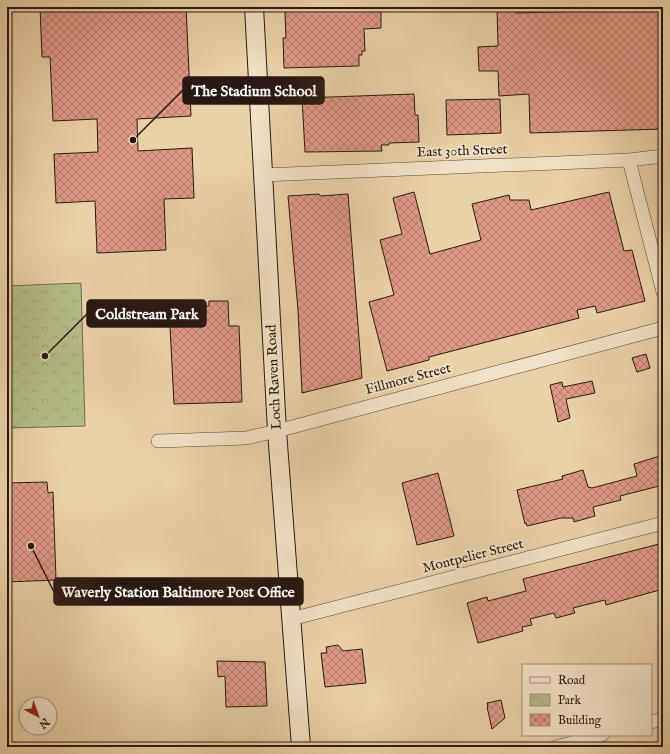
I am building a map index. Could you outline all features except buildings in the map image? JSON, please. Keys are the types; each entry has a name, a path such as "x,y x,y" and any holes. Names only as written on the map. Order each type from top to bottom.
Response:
{"main road":[{"name":"Loch Raven Road","path":"254,7 277,431 301,747"}],"street":[{"name":"East 30th Street","path":"262,175 629,160 663,156"},
{"path":"629,160 663,292"},
{"name":"Fillmore Street","path":"158,441 246,438 663,328"},
{"name":"Montpelier Street","path":"291,619 663,523"},
{"path":"652,722 663,719"},
{"path":"556,747 598,736"}],"green space":[{"path":"81,283 85,426 7,428 7,286"}],"place":[{"name":"The Stadium School","path":"133,140"},
{"name":"Coldstream Park","path":"45,356"},
{"name":"Waverly Station Baltimore Post Office","path":"31,546"}]}
